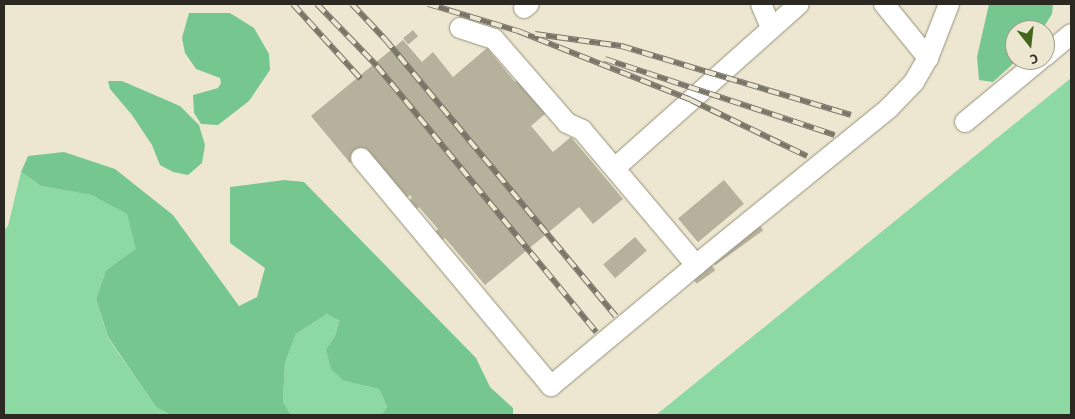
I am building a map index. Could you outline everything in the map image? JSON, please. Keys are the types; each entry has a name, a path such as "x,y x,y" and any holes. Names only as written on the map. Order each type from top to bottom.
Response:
{"lane":[{"path":"761,4 771,28"},
{"path":"615,168 799,4"},
{"path":"884,4 928,58"},
{"path":"361,158 551,386 889,108 914,82 928,58 949,4"},
{"path":"460,28 494,39 567,123 582,130 696,266"},
{"path":"1055,48 1071,34"},
{"path":"965,122 1028,70"}],"green space":[{"path":"989,4 1053,4 1052,14 1048,20 1005,20 1006,70 993,82 979,80 977,57"},
{"path":"189,13 230,13 254,28 269,54 270,70 249,101 218,125 201,124 194,113 193,95 218,88 221,83 220,78 196,69 185,53 182,38"},
{"path":"1071,78 1071,415 656,415"},
{"path":"108,81 122,81 180,106 199,125 205,145 202,163 188,175 173,172 160,165 152,145 132,115 110,89"},
{"path":"64,152 115,169 173,215 239,306 257,297 265,268 230,243 230,187 284,180 304,182 476,358 490,387 513,408 513,415 381,415 387,407 379,389 344,381 331,369 326,349 335,336 339,320 327,314 296,334 285,363 283,402 291,415 170,415 156,407 108,337 96,299 106,270 136,249 127,214 91,195 41,186 21,172 28,156"},
{"path":"21,172 41,186 91,195 127,214 137,249 106,270 96,299 108,338 156,407 170,415 4,415 4,230 8,226"},
{"path":"327,314 339,319 335,336 326,349 344,381 379,389 387,407 381,415 291,415 283,402 285,363 296,334"}],"building":[{"path":"413,30 418,36 408,44 403,38"},
{"path":"403,40 422,62 433,52 453,77 487,48 515,82 520,78 546,113 531,126 553,152 571,137 623,199 593,224 579,207 485,285 445,238 440,242 433,234 438,229 419,207 413,212 406,203 412,198 410,195 403,201 363,153 350,163 311,116"},
{"path":"724,180 744,204 698,242 678,219"},
{"path":"758,223 763,230 715,266 709,258"},
{"path":"635,237 647,251 615,278 603,265"},
{"path":"710,263 715,270 697,284 691,277"}],"railway":[{"path":"293,4 361,79"},
{"path":"317,4 377,66 596,332"},
{"path":"352,4 385,39 616,316"},
{"path":"428,4 518,31 691,100 807,156"},
{"path":"535,34 621,46 851,115"},
{"path":"605,59 835,135"}]}
